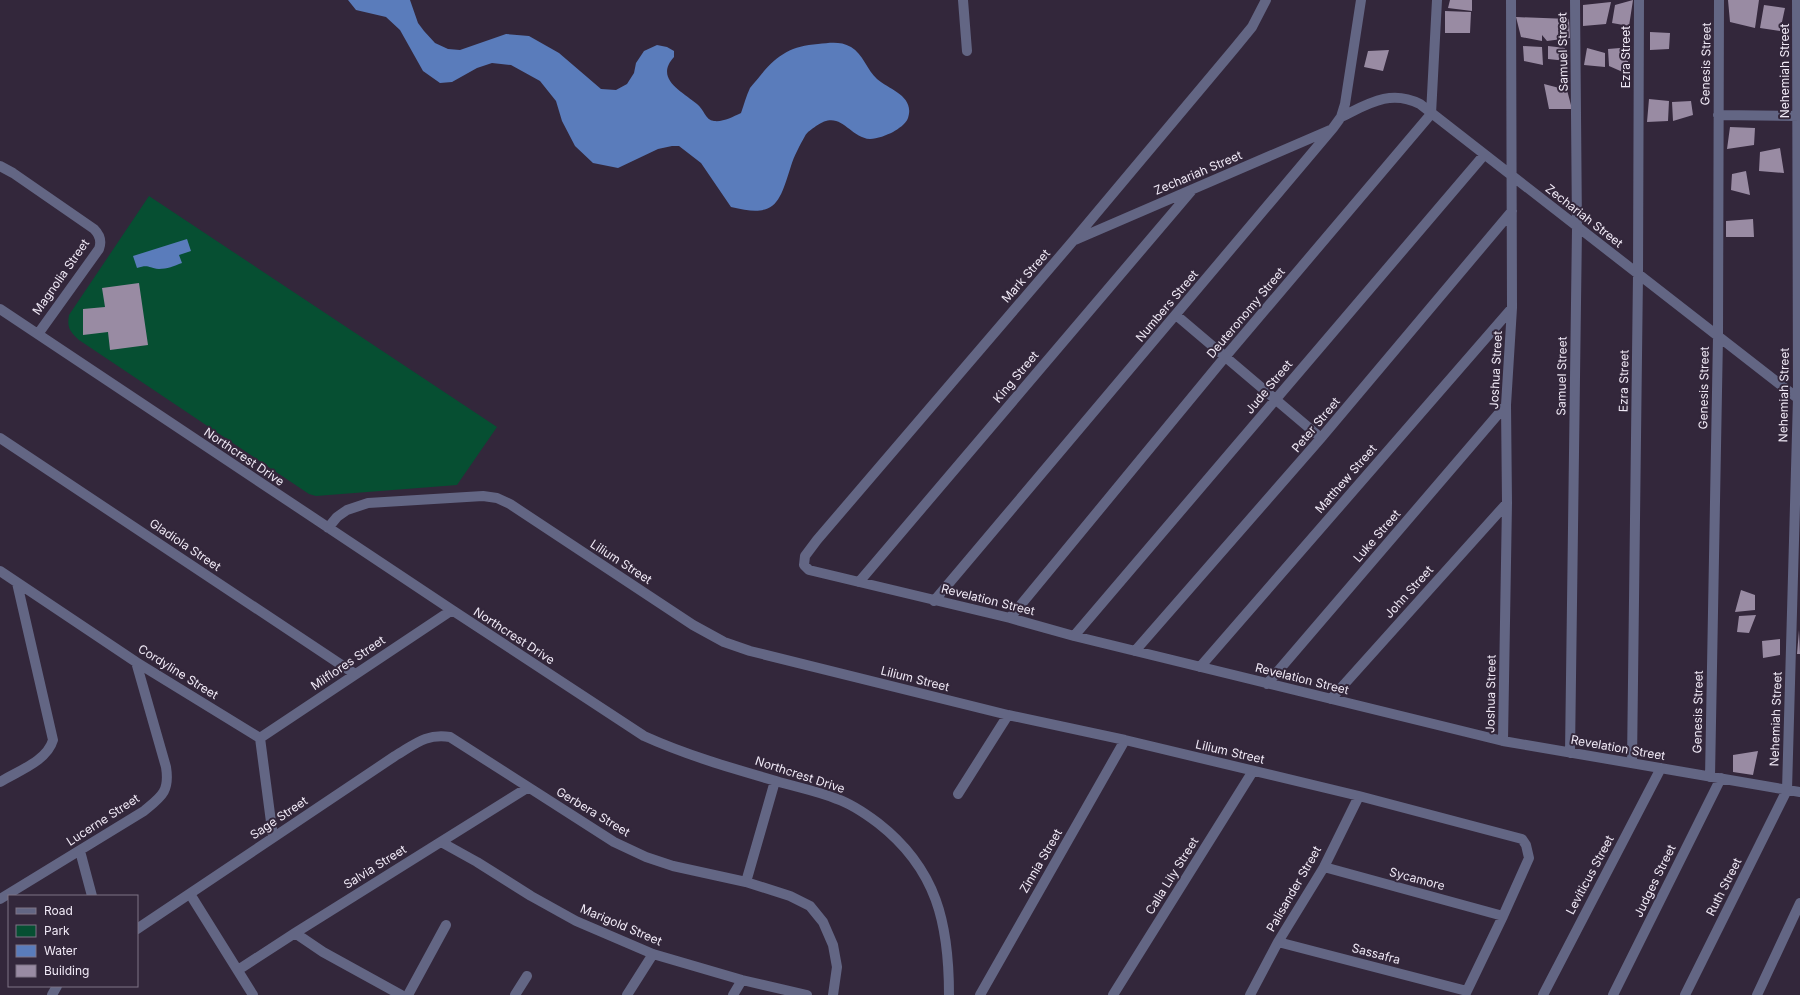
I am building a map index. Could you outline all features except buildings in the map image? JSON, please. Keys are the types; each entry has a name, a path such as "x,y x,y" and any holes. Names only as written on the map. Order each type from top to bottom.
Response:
{"street":[{"path":"963,0 967,51"},
{"name":"Mark Street","path":"804,565 805,556 817,540 1074,241 1252,27 1266,0"},
{"name":"Numbers Street","path":"934,601 1333,128 1340,117 1349,82 1361,0"},
{"path":"1431,114 1438,0"},
{"name":"Joshua Street","path":"1503,741 1507,503 1506,405 1512,308 1511,0"},
{"name":"Samuel Street","path":"1570,752 1578,228 1575,0"},
{"name":"Ezra Street","path":"1632,763 1638,275 1639,0"},
{"name":"Genesis Street","path":"1710,777 1718,337 1719,0"},
{"name":"Nehemiah Street","path":"1787,790 1799,399 1798,0"},
{"name":"Zechariah Street","path":"1340,117 1372,102 1385,98 1398,97 1410,100 1431,114 1799,399"},
{"name":"Deuteronomy Street","path":"1010,618 1225,357 1431,114"},
{"path":"1718,115 1799,116"},
{"name":"Zechariah Street","path":"1074,241 1333,128"},
{"name":"Jude Street","path":"1074,636 1484,156"},
{"name":"Magnolia Street","path":"0,166 13,173 94,228 100,238 101,244 98,249 38,334"},
{"name":"King Street","path":"859,582 1193,189"},
{"name":"Peter Street","path":"1135,651 1322,438 1512,211"},
{"name":"Matthew Street","path":"1200,667 1512,308"},
{"name":"Northcrest Drive","path":"0,309 328,528 644,736 672,748 837,799 865,814 893,834 918,864 933,890 943,920 947,944 949,995"},
{"path":"1176,315 1322,438"},
{"name":"Luke Street","path":"1267,684 1506,405"},
{"name":"Gladiola Street","path":"0,438 355,674"},
{"name":"Lilium Street","path":"328,528 337,517 347,510 368,503 483,496 497,498 693,625 724,642 750,651 1008,715 1125,740 1253,770 1515,836 1522,839 1528,850 1529,858 1503,916"},
{"name":"John Street","path":"1331,699 1507,503"},
{"name":"Revelation Street","path":"804,565 809,570 1010,618 1074,636 1503,741 1800,792"},
{"name":"Cordyline Street","path":"0,571 136,662 260,738"},
{"path":"0,782 42,756 51,748 53,740 18,583"},
{"name":"Milflores Street","path":"260,738 452,610"},
{"name":"Lucerne Street","path":"0,899 144,811 161,795 167,787 168,778 166,767 136,662"},
{"path":"958,794 1008,715"},
{"name":"Gerbera Street","path":"440,736 450,737 527,788 614,842 646,857 673,866 746,882 810,906 823,922 834,945 837,967 833,995"},
{"name":"Sage Street","path":"138,928 413,745 425,738 440,736"},
{"path":"260,738 273,837"},
{"name":"Zinnia Street","path":"980,995 1125,740"},
{"name":"Leviticus Street","path":"1543,995 1661,768"},
{"name":"Calla Lily Street","path":"1113,995 1253,770"},
{"name":"Judges Street","path":"1614,995 1721,778"},
{"path":"746,882 775,781"},
{"name":"Salvia Street","path":"238,970 294,933 527,788"},
{"name":"Ruth Street","path":"1685,995 1787,790"},
{"name":"Palisander Street","path":"1250,995 1278,942 1324,867 1359,796"},
{"name":"Marigold Street","path":"441,842 576,921 653,954 742,980 807,995"},
{"path":"80,851 92,895"},
{"name":"Sycamore","path":"1324,867 1503,916"},
{"path":"190,894 253,995"},
{"path":"1757,995 1800,903"},
{"path":"1466,993 1503,916"},
{"path":"408,995 446,925"},
{"path":"294,933 323,952 401,995"},
{"name":"Sassafra","path":"1278,942 1466,993"},
{"path":"627,995 653,954"},
{"path":"515,995 527,976"},
{"path":"733,995 742,980"}],"green space":[{"path":"149,196 497,427 457,485 316,496 309,494 79,340 70,329 68,323 69,315"}],"water":[{"path":"348,0 410,0 418,23 424,31 435,43 448,49 460,50 506,34 529,36 559,53 601,89 616,90 627,84 634,73 636,63 644,51 657,45 667,47 674,51 674,57 667,72 672,84 699,106 709,119 714,121 725,120 741,113 750,88 772,62 785,53 792,49 808,45 839,43 855,50 877,79 905,99 909,110 908,118 904,124 893,132 879,138 870,139 856,134 838,122 832,120 825,121 816,126 806,135 794,158 779,199 773,205 767,209 758,211 731,207 701,163 679,146 658,149 618,168 593,163 575,146 562,121 556,101 540,81 511,65 492,63 477,68 452,82 440,83 423,71 400,30 386,17 356,10"},
{"path":"187,239 191,251 179,255 182,263 162,269 155,269 146,266 137,268 133,256"}]}
